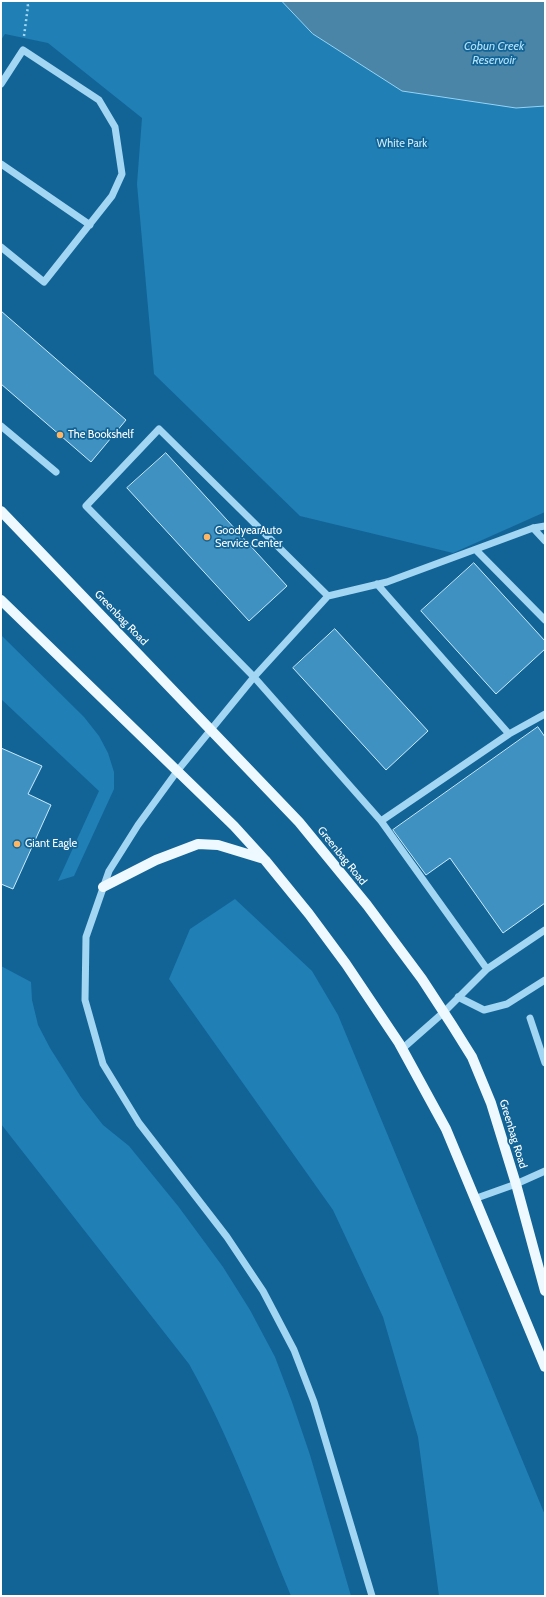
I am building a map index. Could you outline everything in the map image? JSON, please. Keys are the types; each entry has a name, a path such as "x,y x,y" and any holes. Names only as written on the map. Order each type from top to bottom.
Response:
{"main road":[{"name":"Greenbag Road","path":"1,511 304,828 367,905 444,1012 472,1058 491,1103 516,1184 545,1291"},
{"path":"1,600 178,770 234,826 265,860 309,914 346,964 402,1049 446,1129 545,1367"},
{"path":"103,887 156,860 198,844 218,845 265,860"}],"lane":[{"path":"1,84 23,50 99,100 115,127 122,174 112,196 44,282 1,247"},
{"path":"1,164 90,225"},
{"path":"1,426 56,472"},
{"path":"328,596 159,429 86,506 254,677 381,821 487,969"},
{"path":"372,1596 314,1402 294,1350 263,1291 235,1249 139,1123 103,1064 85,1000 86,937 109,871 138,825 178,770 254,677 328,596 377,584 476,550 533,528 545,526"},
{"path":"533,528 545,541"},
{"path":"476,550 545,620"},
{"path":"377,584 509,734"},
{"path":"381,821 509,734 545,714"},
{"path":"402,1049 444,1012 487,969 545,930"},
{"path":"458,998 484,1010 507,1004 545,980"},
{"path":"530,1018 545,1063"},
{"path":"474,1199 516,1184 545,1171"}],"path":[{"path":"23,50 28,6 27,1"}],"green space":[{"name":"White Park","path":"1,1 545,1 545,512 453,553 300,516 154,374 137,184 142,118 48,43 5,34 1,40"},
{"path":"1,635 84,717 99,736 108,753 114,772 114,789 74,876 58,881 99,791 1,699"},
{"path":"235,899 312,971 338,1015 545,1515 545,1596 439,1596 418,1437 383,1317 333,1210 169,979 190,929"},
{"path":"1,966 31,982 32,1000 38,1025 50,1048 81,1097 103,1125 129,1146 178,1206 223,1267 250,1310 275,1357 292,1402 310,1455 351,1596 291,1596 231,1449 189,1364 1,1124"}],"water":[{"name":"Cobun Creek Reservoir","path":"282,1 545,1 545,106 516,108 402,91 313,34"}],"building":[{"path":"1,311 126,420 91,462 1,384"},
{"name":"GoodyearAuto Service Center","path":"166,453 287,586 249,621 127,488"},
{"path":"474,563 545,641 545,649 496,694 421,611"},
{"path":"335,629 428,731 386,770 293,668"},
{"path":"538,727 545,737 545,903 503,933 450,858 426,875 393,830"},
{"name":"Giant Eagle","path":"1,748 42,766 28,794 51,805 13,889 1,884"}],"place":[{"name":"The Bookshelf","path":"60,435"},
{"name":"GoodyearAuto Service Center","path":"207,537"},
{"name":"Giant Eagle","path":"17,844"}]}
